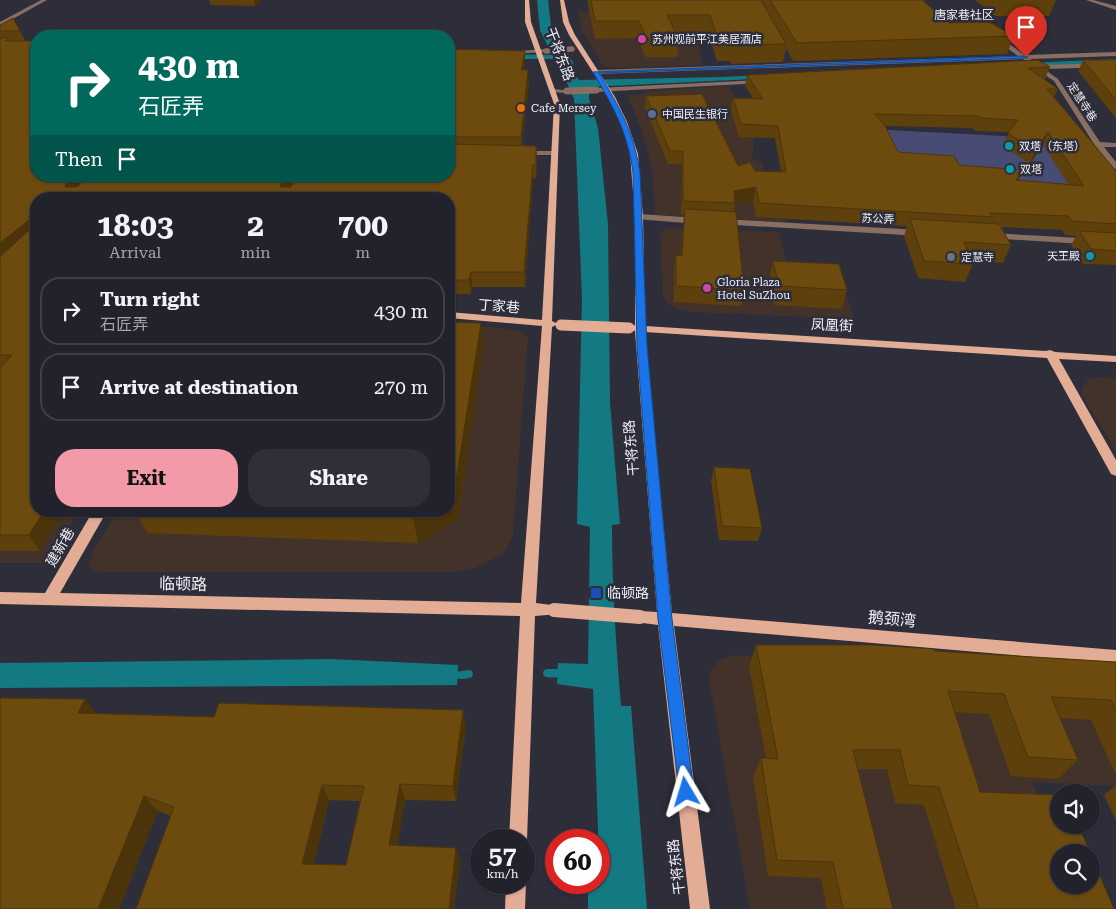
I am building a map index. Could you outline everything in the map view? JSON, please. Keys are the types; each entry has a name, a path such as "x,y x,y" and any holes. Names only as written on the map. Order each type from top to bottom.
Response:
{"main road":[{"name":"干将东路","path":"518,829 525,657 547,324 557,104 541,54 528,22 527,0"},
{"name":"干将东路","path":"562,0 566,22 624,122 634,154 639,218 635,328 665,619 700,909"},
{"name":"丁家巷","path":"455,316 547,324"},
{"name":"凤凰街","path":"547,324 635,328 1052,357 1116,358"},
{"name":"凤凰街","path":"1052,357 1116,367"},
{"path":"1052,357 1116,471"},
{"name":"建新巷","path":"49,599 97,517"},
{"name":"临顿路","path":"0,598 529,609 665,619"},
{"name":"鹅颈湾","path":"665,619 1116,657"},
{"path":"515,909 516,894"}],"street":[{"path":"0,24 44,0"},
{"path":"1088,0 1116,8"},
{"name":"定慧寺巷","path":"975,22 1056,80 1116,168"},
{"path":"499,52 541,54 580,48"},
{"path":"597,74 788,64 1028,59 1116,54"},
{"path":"784,56 788,64"},
{"path":"1021,68 1116,65"},
{"path":"554,91 769,81"},
{"path":"1098,144 1116,145"},
{"path":"516,153 554,153"},
{"name":"苏公弄","path":"639,218 934,233"},
{"path":"982,236 1116,242"}],"shaded area":[{"path":"537,0 548,0 551,26 574,64 571,69 579,80 721,77 1116,59 1116,64 1027,66 589,87 589,99 598,128 608,224 610,402 620,524 612,525 617,660 621,706 631,706 647,909 588,909 588,894 610,894 610,829 598,829 593,689 557,684 558,663 588,664 590,527 577,524 582,299 574,99 554,59 455,59 455,53 552,55 540,30"},
{"name":"苏州观前平江美居酒店","path":"692,10 702,65 619,68 604,67 582,32 578,12"},
{"path":"729,86 755,134 752,160 763,162 762,178 778,179 786,222 655,215 652,169 641,128 627,95 647,94 647,91"},
{"name":"双塔","path":"888,130 1079,140 1116,183 923,187 896,152"},
{"path":"668,228 779,232 790,279 842,281 854,319 693,312 677,309 667,303 663,296 660,232"},
{"path":"455,324 508,329 522,332 528,337 513,535 504,553 474,568 453,572 101,572 91,569 89,563 93,552 113,517 455,517"},
{"path":"1098,377 1116,378 1116,451 1082,395 1083,387 1088,380"},
{"path":"0,493 30,508 30,517 74,517 55,550 44,563 0,563"},
{"path":"735,655 1116,678 1116,786 1032,782 1050,824 1050,834 1054,834 1059,844 1050,844 1050,894 1069,894 1086,909 750,909 709,680 711,670 720,660"},
{"path":"331,659 458,665 457,685 0,688 0,663"}],"building":[{"path":"591,0 761,0 786,44 734,45 732,43 719,42 710,15 667,15 679,39 647,39 639,21 595,21"},
{"path":"770,0 922,0 949,23 989,22 1014,36 797,43"},
{"path":"13,18 20,31 0,31 0,25"},
{"path":"0,38 9,38 5,41 30,41 30,182 68,182 65,187 77,187 82,182 283,182 280,187 291,187 294,182 455,182 455,144 536,146 536,165 533,165 524,272 471,272 469,280 455,280 455,192 30,192 30,219 0,243"},
{"path":"455,49 525,51 521,70 528,70 521,137 455,137"},
{"path":"1038,60 1050,67 1028,68 1058,89 1047,89 1116,171 1116,224 1072,221 1068,216 990,213 993,217 759,203 756,187 734,191 735,203 683,201 683,151 670,151 646,96 702,94 738,166 750,162 755,171 786,172 778,126 741,124 733,98 763,99 747,75","holes":["875,114 978,116 979,118 1018,120 1008,133 1035,151 1048,132 1084,186 1016,180 1023,170 959,165 954,156 898,152 885,126"]},
{"path":"1083,60 1116,60 1116,100"},
{"path":"685,209 736,212 744,290 676,286 676,255 682,256"},
{"path":"910,219 999,224 1011,245 964,242 973,264 924,261"},
{"path":"30,229 30,517 40,517 29,535 0,535 0,368 12,355 0,355 0,257"},
{"path":"1079,231 1116,233 1116,251 1091,249"},
{"path":"773,261 839,264 847,290 779,286"},
{"path":"455,322 481,323 455,487"},
{"path":"714,467 750,469 762,528 722,526"},
{"path":"756,645 872,645 934,649 935,651 1116,662 1116,711 1111,700 1051,697 1078,760 1028,757 1004,694 948,691 980,792 1050,795 1050,834 1082,834 1086,844 1050,844 1050,894 1100,894 1100,876 1114,909 979,909 939,787 908,785 900,750 853,750 893,909 843,909 833,862 777,860 761,758 778,759"},
{"path":"0,698 85,699 78,713 214,717 219,703 463,710 453,786 400,784 389,845 456,848 449,909 136,909 174,807 144,796 98,909 0,909","holes":["322,785 364,786 346,865 302,864"]}],"waterway":[{"path":"547,673 558,673"},
{"path":"458,675 469,674"}],"place":[{"name":"苏州观前平江美居酒店","path":"642,39"},
{"name":"Cafe Mersey","path":"521,108"},
{"name":"中国民生银行","path":"652,114"},
{"name":"双塔（东塔）","path":"1009,146"},
{"name":"双塔","path":"1010,169"},
{"name":"天王殿","path":"1090,256"},
{"name":"定慧寺","path":"951,257"},
{"name":"Gloria Plaza Hotel SuZhou","path":"707,288"},
{"name":"临顿路","path":"596,593"}],"district":[{"name":"唐家巷社区","path":"964,15"}],"route":[{"path":"686,792 665,619 642,346 638,293 639,218 637,173 634,154 624,122 596,72 1026,57"}]}
